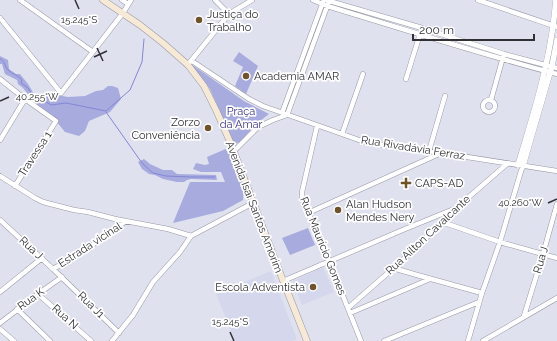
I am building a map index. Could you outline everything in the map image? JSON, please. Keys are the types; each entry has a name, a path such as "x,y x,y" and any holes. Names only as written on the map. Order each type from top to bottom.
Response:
{"main road":[{"name":"Avenida Isai Santos Amorim","path":"103,0 123,13 190,63 204,86 216,110 233,152 307,341"}],"street":[{"path":"20,0 93,52"},
{"path":"0,18 61,93 123,13 129,2 122,0"},
{"path":"214,0 229,14"},
{"path":"190,63 229,14 252,0"},
{"path":"314,0 366,12 422,28 545,68"},
{"path":"478,0 555,26"},
{"path":"468,341 479,302 500,242 521,167 555,26 556,0"},
{"path":"326,2 364,17 502,59 554,70"},
{"path":"233,152 258,127 284,115 326,2"},
{"path":"364,17 366,12"},
{"path":"406,79 420,34"},
{"path":"521,167 554,70 557,40"},
{"path":"491,100 504,54"},
{"name":"Rua Rivadávia Ferraz","path":"190,63 263,106 284,115 368,143 508,163 521,167 557,172"},
{"path":"342,134 362,74"},
{"path":"0,79 25,100 0,140"},
{"path":"429,151 445,96"},
{"name":"Travessa 1","path":"15,186 56,121 25,100"},
{"name":"Rua Maurício Gomes","path":"317,126 302,192 302,198 329,261 360,341"},
{"path":"308,213 441,153"},
{"name":"Rua Aílton Cavalcante","path":"348,308 508,163"},
{"path":"0,176 43,202 115,219 162,228 191,236"},
{"path":"112,341 133,315 156,279 180,252 191,236 253,203"},
{"name":"Rua J","path":"524,316 557,204"},
{"path":"283,280 458,207"},
{"name":"Rua J","path":"0,220 62,277"},
{"name":"Estrada vicinal","path":"53,268 81,252 126,221"},
{"path":"442,222 500,242 557,258"},
{"path":"0,292 42,258"},
{"path":"393,268 482,293"},
{"name":"Rua J1","path":"62,277 119,333"},
{"name":"Rua K","path":"0,323 62,277"},
{"path":"350,313 430,278"},
{"name":"Rua N","path":"38,294 91,341"},
{"path":"483,341 557,298"},
{"path":"384,341 479,302"},
{"path":"17,309 50,341"},
{"path":"0,328 14,341"}],"shaded area":[{"name":"Escola Adventista","path":"323,267 334,292 302,305 293,281"},
{"path":"271,271 297,339 292,341 235,341 216,294"}],"green space":[{"name":"Academia AMAR","path":"239,52 258,66 246,94 235,86 243,67 233,61"},
{"path":"0,56 8,60 9,69 16,74 20,74 34,94 68,97 85,96 96,91 103,90 108,86 112,86 118,88 121,99 110,112 89,121 85,131 79,136 65,132 56,121 36,104 18,84 17,80 5,74 2,64 0,64"},
{"name":"Praça da Amar","path":"191,64 244,101 269,114 256,124 240,142 234,144 210,89"},
{"path":"228,148 244,189 243,200 223,211 173,223 190,182 225,182 221,172 201,172 193,169 196,163 205,165 209,164 207,157"},
{"path":"144,159 150,164 163,170 172,170 177,174 216,175 217,180 191,179 184,182 177,182 163,179 149,174 142,169 138,162"},
{"path":"308,228 315,245 290,255 282,238"}],"waterway":[{"path":"0,59 11,73 22,80 21,83 28,88 33,95 51,105 66,103 106,111 130,90 142,62 144,39"},
{"path":"106,112 142,163 153,173 166,176 215,177"}],"place":[{"name":"Justiça do Trabalho","path":"199,20"},
{"name":"Academia AMAR","path":"246,76"},
{"name":"Zorzo Conveniência","path":"208,128"},
{"name":"CAPS-AD","path":"406,183"},
{"name":"Alan Hudson Mendes Nery","path":"338,210"},
{"name":"Escola Adventista","path":"313,287"}]}
